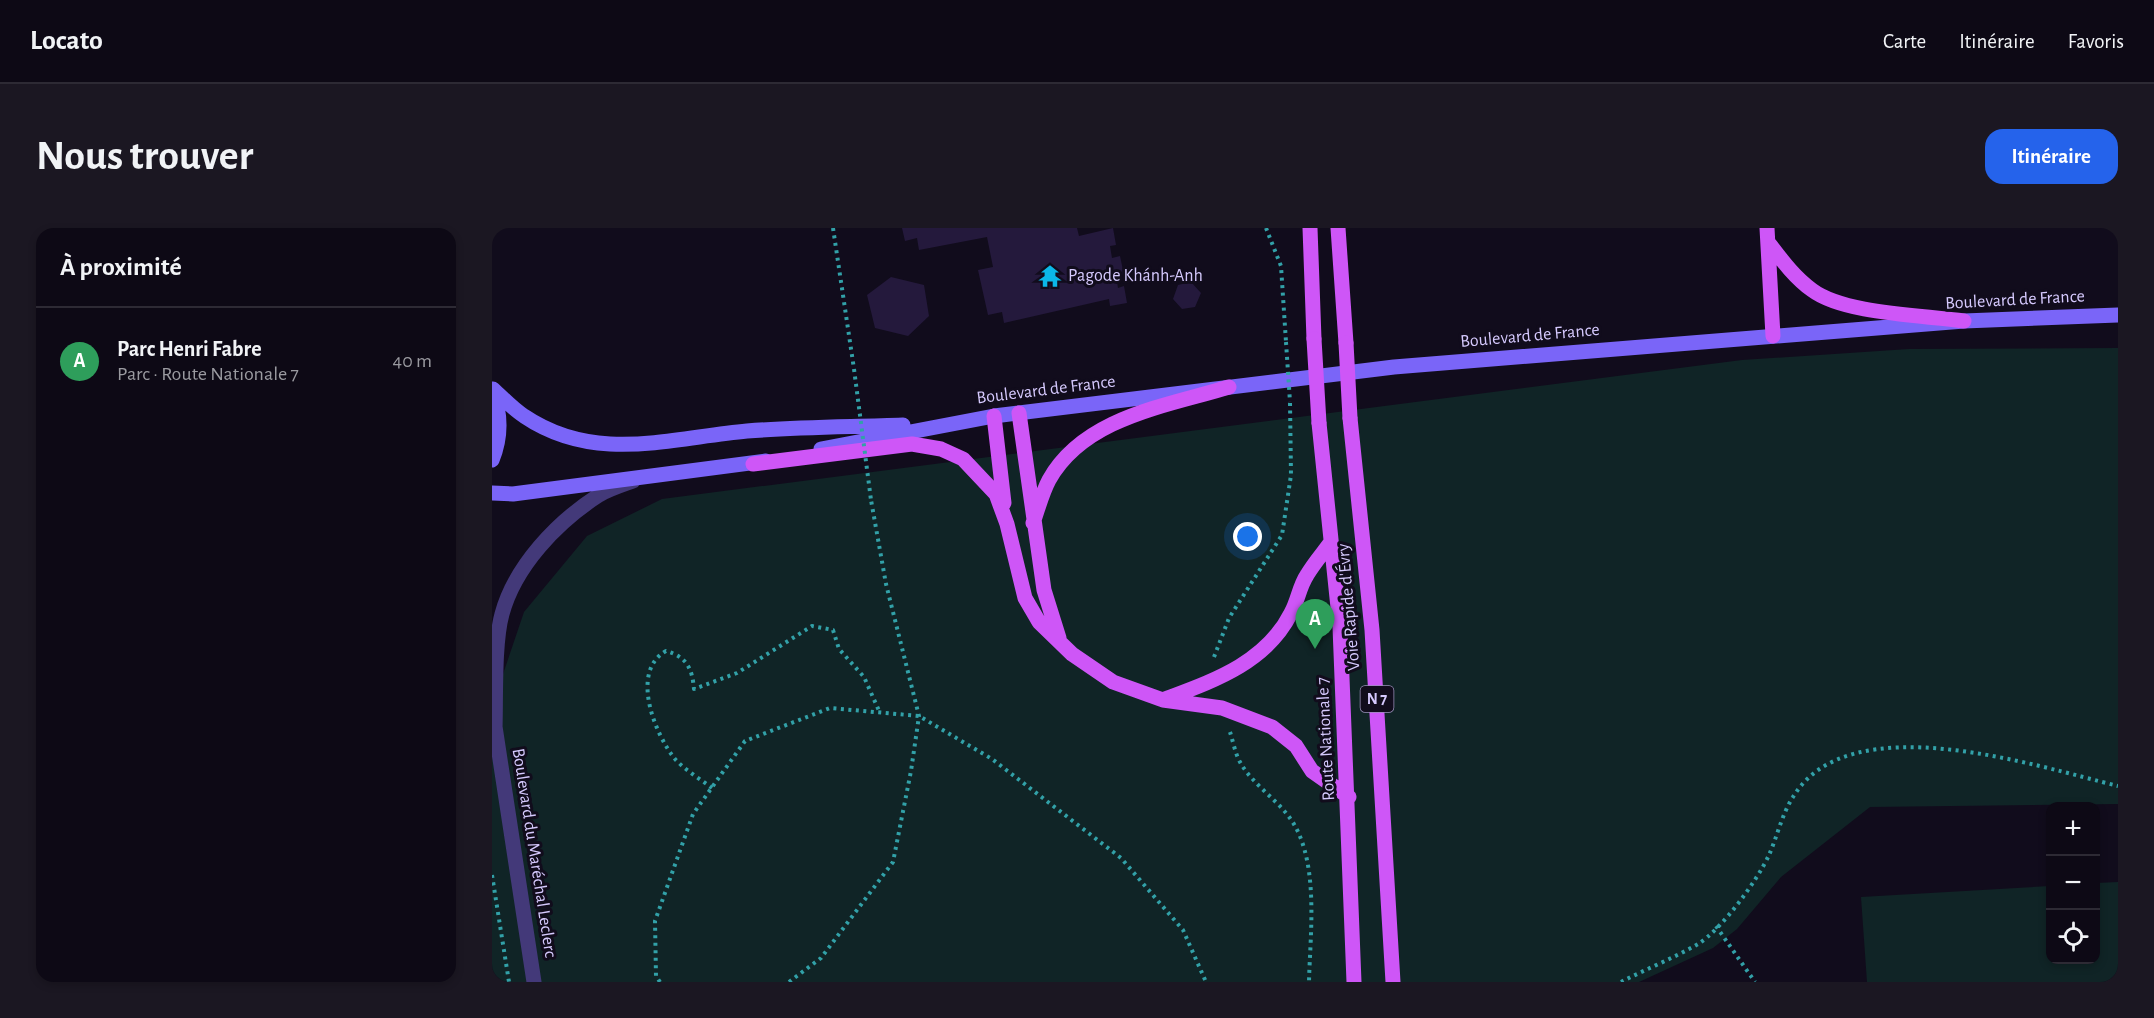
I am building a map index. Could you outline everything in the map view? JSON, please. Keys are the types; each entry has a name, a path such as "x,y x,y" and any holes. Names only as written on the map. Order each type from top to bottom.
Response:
{"main road":[{"name":"Route Nationale 7","path":"1310,228 1319,423 1340,627 1349,796 1354,982"},
{"name":"Voie Rapide d'Évry","path":"1338,228 1350,418 1372,630 1393,982"},
{"path":"1344,309 1348,228"},
{"path":"1767,235 1790,270 1812,291 1843,305 1964,321"},
{"path":"1767,235 1773,336"},
{"name":"Boulevard de France","path":"492,493 513,494 649,475 753,464 948,423 1394,366 1964,321 2118,315"},
{"path":"1033,523 1049,481 1063,460 1091,435 1116,422 1229,387"},
{"path":"492,389 499,410 500,432 492,460"},
{"name":"Boulevard de France","path":"492,389 524,417 556,433 589,442 623,447 747,431 948,423"},
{"path":"1019,413 1033,523 1048,606 1060,641"},
{"path":"994,416 1007,524"},
{"path":"753,464 912,444 941,449 963,459 979,473 996,494 1007,524 1025,598 1039,622 1072,654 1113,682 1163,700 1222,708 1272,727 1296,746 1312,771 1349,796"},
{"path":"1163,700 1218,679 1242,666 1267,646 1291,615 1306,576 1331,542"}],"street":[{"name":"Boulevard du Maréchal Leclerc","path":"493,724 501,615 513,584 534,554 565,520 601,494 649,475"},
{"name":"Boulevard du Maréchal Leclerc","path":"492,708 534,982"}],"path":[{"path":"789,982 821,958 893,862 919,716 886,584 871,500 833,228"},
{"path":"1218,679 1214,657 1230,618 1282,535 1291,475 1290,402 1281,266 1266,228"},
{"path":"712,788 676,760 662,738 652,709 648,670 655,657 666,651 679,655 691,666 694,688 737,673 812,626 833,630 839,649 864,677 880,713"},
{"path":"660,982 656,976 655,921 693,814 745,741 830,708 919,716 992,759 1121,858 1183,930 1206,982"},
{"path":"1222,708 1240,762 1264,792 1287,813 1300,836 1311,886 1309,982"},
{"path":"1621,982 1700,943 1742,898 1768,857 1793,796 1817,770 1852,755 1880,747 1941,747 2046,768 2118,786"},
{"path":"492,875 509,982"},
{"path":"1716,926 1755,982"}],"green space":[{"path":"2118,348 2118,804 2046,802 2046,805 1870,807 1781,877 1737,929 1713,948 1639,982 492,982 492,688 499,686 524,612 587,536 662,499 1742,360 1909,349"},
{"path":"2118,882 2118,982 1867,982 1861,897 2046,886 2046,964 2100,964 2100,883"}],"building":[{"name":"Pagode Khánh-Anh","path":"902,228 1077,228 1079,236 1113,228 1116,245 1110,246 1112,258 1120,256 1124,275 1116,276 1118,288 1124,286 1127,303 1110,306 1109,299 1004,323 1002,312 988,315 978,270 993,267 987,237 919,250 917,238 905,241"},
{"path":"891,277 924,285 929,316 908,336 875,328 867,295"},
{"path":"1191,282 1201,293 1195,307 1182,309 1173,299 1178,285"}],"place":[{"name":"Pagode Khánh-Anh","path":"1050,276"},
{"name":"Parc Henri Fabre","path":"1315,649"}]}
